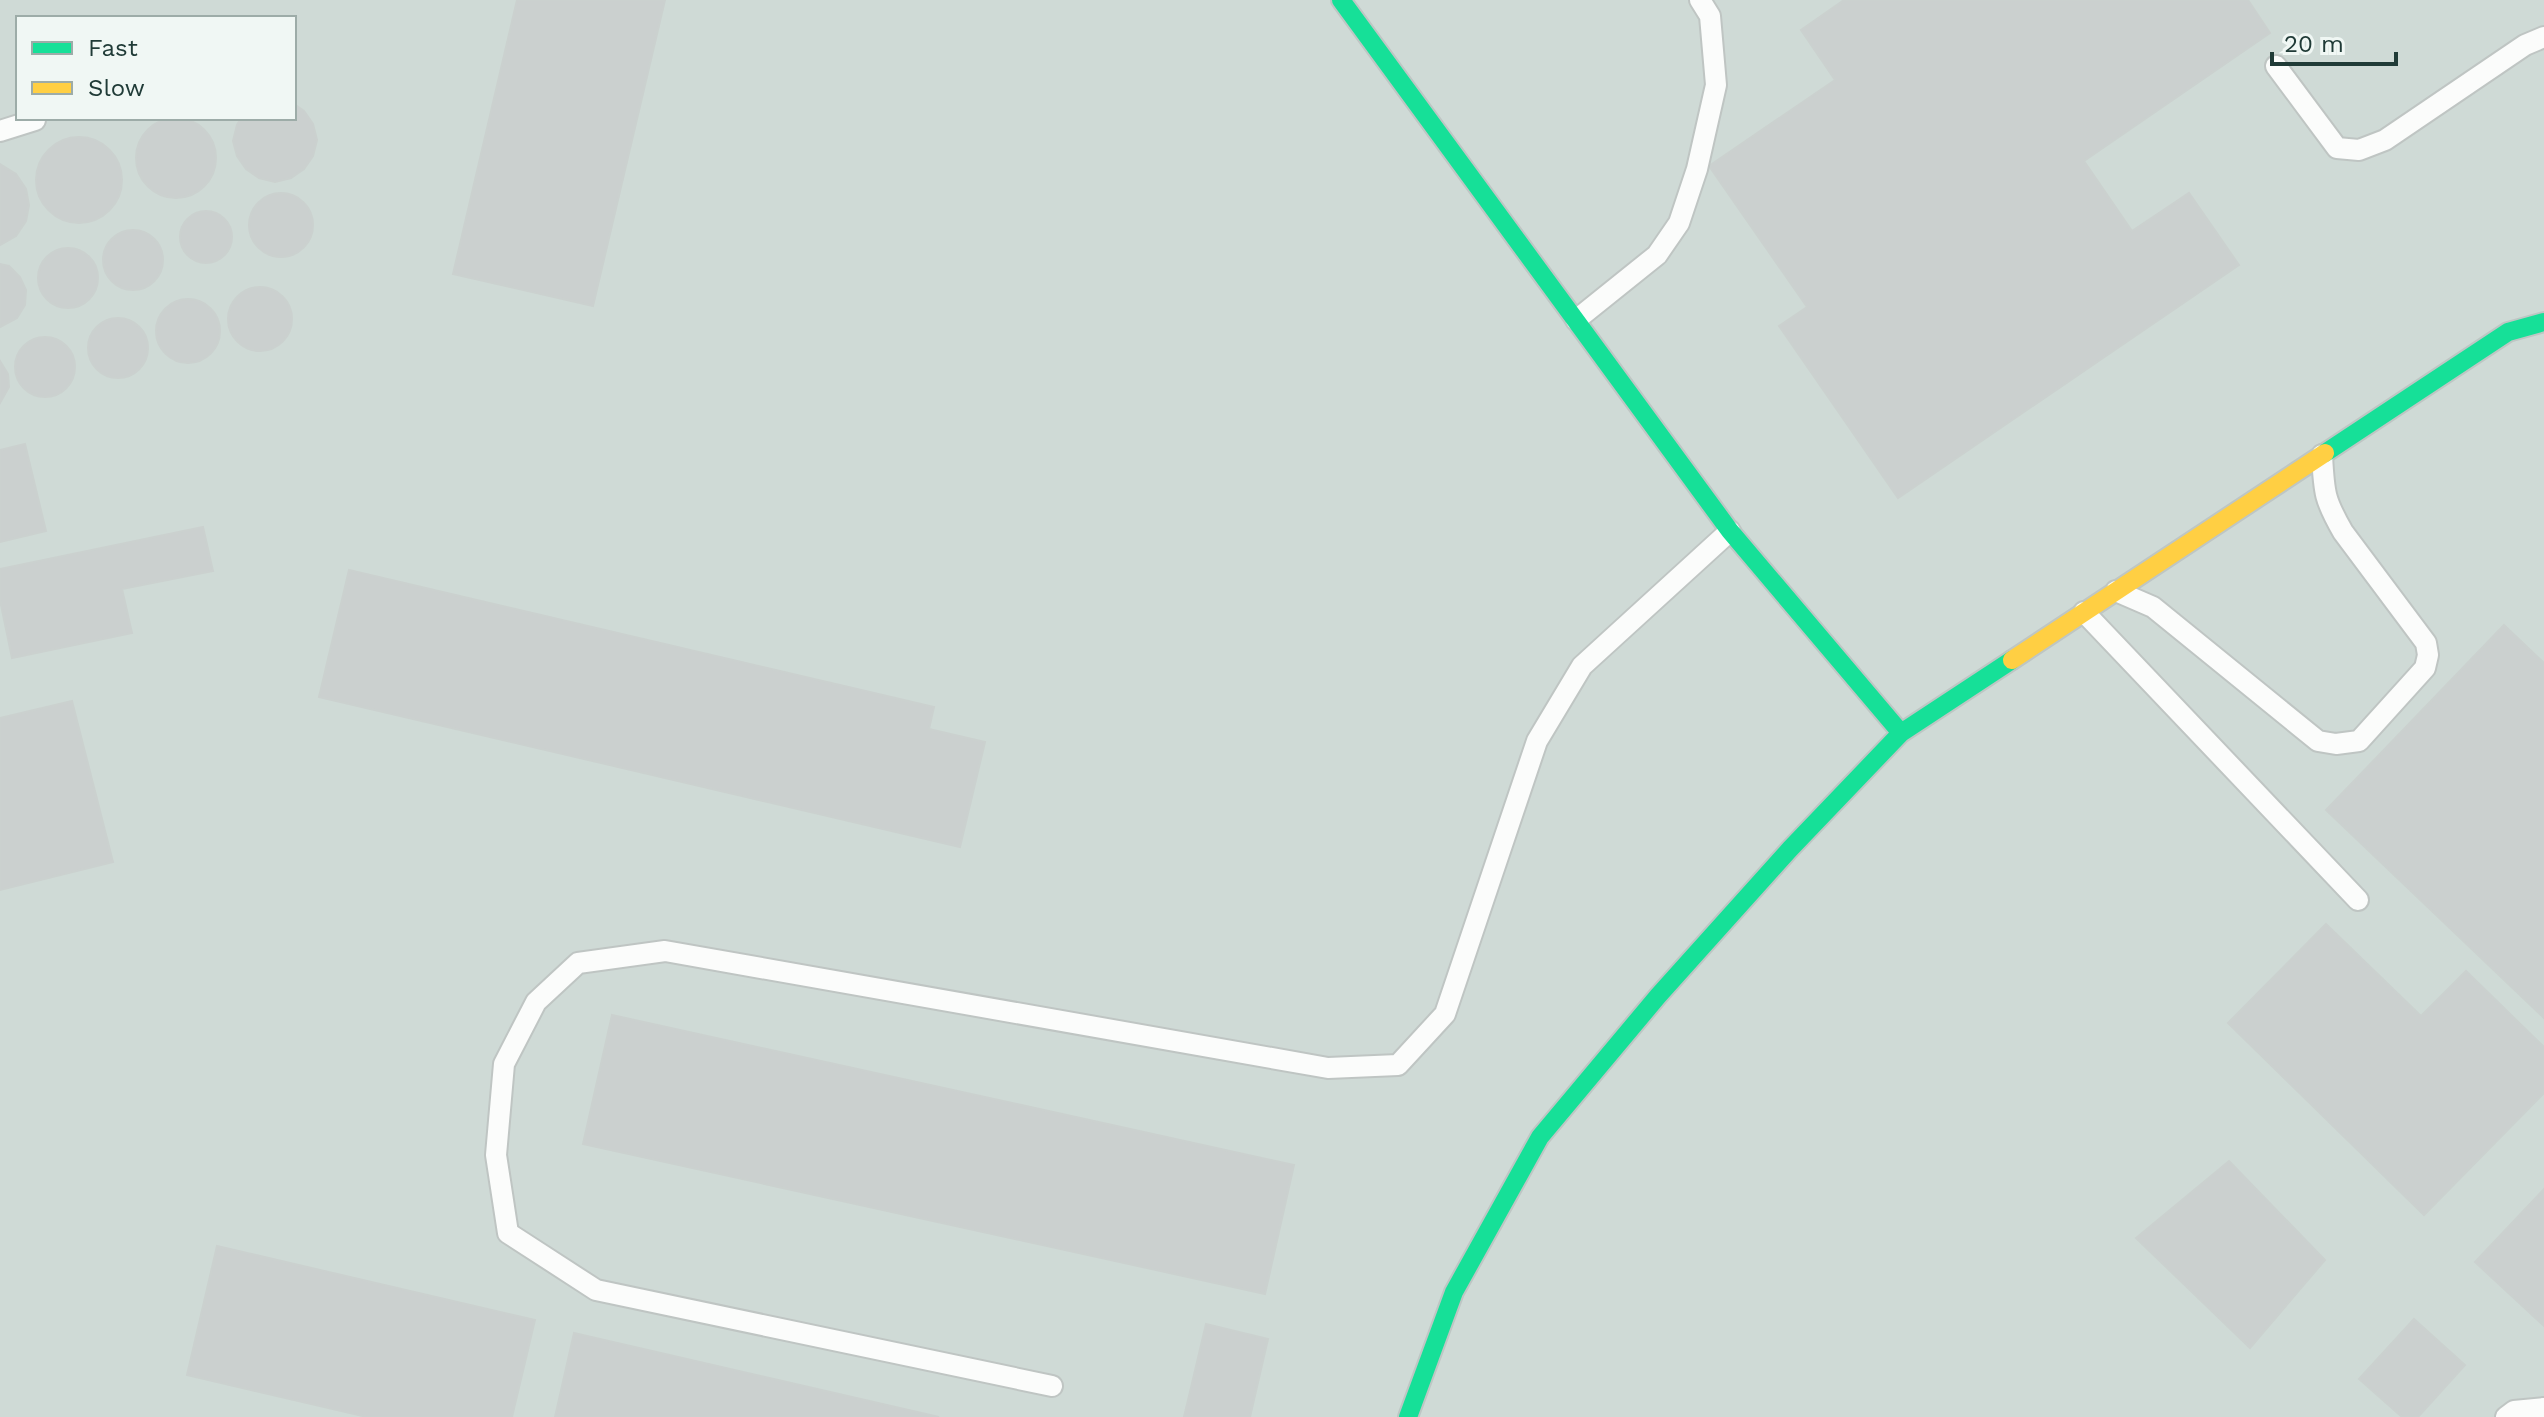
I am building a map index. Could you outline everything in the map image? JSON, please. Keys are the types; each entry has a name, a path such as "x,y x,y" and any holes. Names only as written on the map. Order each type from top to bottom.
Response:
{"street":[{"path":"1341,0 1730,531 1901,733"},
{"path":"1408,1417 1454,1292 1540,1137 1658,996 1759,883 1901,733 2508,332 2544,322"}],"lane":[{"path":"1576,320 1657,255 1679,223 1697,169 1716,85 1710,16 1700,0"},
{"path":"2276,66 2337,148 2359,150 2385,140 2525,45 2544,37"},
{"path":"0,131 35,120"},
{"path":"2116,591 2153,607 2318,741 2336,744 2359,741 2425,668 2428,655 2426,643 2332,513 2324,496 2322,455"},
{"path":"1052,1386 596,1290 508,1233 496,1155 504,1064 536,1002 578,963 665,951 1328,1068 1398,1065 1445,1014 1537,741 1582,666 1730,531"},
{"path":"2084,612 2358,900"},
{"path":"2506,1417 2514,1411 2544,1408"}],"shaded area":[{"path":"0,0 2544,0 2544,1417 0,1417"}],"building":[{"path":"517,0 665,0 593,306 453,274"},
{"path":"1844,0 2248,0 2270,33 2084,161 2132,231 2189,193 2239,265 1898,498 1779,326 1807,307 1709,166 1835,80 1801,30"},
{"path":"296,105 313,124 317,140 313,156 304,169 291,178 275,182 259,178 246,169 237,156 233,141 240,120 296,120"},
{"path":"163,120 189,120 198,124 210,136 216,150 216,166 210,180 198,192 184,198 168,198 154,192 142,180 136,166 136,150 142,136 147,129"},
{"path":"79,137 95,141 109,150 118,164 122,180 118,196 109,210 95,219 79,223 63,219 49,210 40,196 36,180 40,164 49,150 63,141"},
{"path":"0,164 16,174 26,189 29,205 26,221 16,236 0,245"},
{"path":"281,193 304,202 313,225 304,248 281,257 258,248 249,225 258,202"},
{"path":"206,211 225,218 232,237 225,256 206,263 187,256 180,237 187,218"},
{"path":"133,230 154,239 163,260 154,281 133,290 112,281 103,260 112,239"},
{"path":"68,248 80,250 89,257 96,266 96,290 89,299 80,306 68,308 56,306 47,299 40,290 38,278 40,266 47,257 56,250"},
{"path":"0,264 9,266 20,277 26,290 25,305 17,318 0,327"},
{"path":"260,287 272,289 283,296 290,307 290,331 283,342 272,349 260,351 248,349 237,342 230,331 228,319 230,307 237,296 248,289"},
{"path":"188,299 200,301 211,308 218,319 218,343 211,354 200,361 188,363 176,361 165,354 158,343 156,331 158,319 165,308 176,301"},
{"path":"118,318 139,327 148,348 139,369 118,378 97,369 88,348 97,327"},
{"path":"45,337 57,339 66,346 73,355 73,379 66,388 57,395 45,397 33,395 24,388 17,379 15,367 17,355 24,346 33,339"},
{"path":"0,361 8,374 9,387 0,403"},
{"path":"25,444 46,531 0,542 0,450"},
{"path":"203,527 213,571 122,589 132,633 12,658 0,600 0,569"},
{"path":"349,570 934,707 929,729 985,742 960,847 319,697"},
{"path":"2504,625 2544,663 2544,1018 2326,810"},
{"path":"72,701 113,862 0,890 0,718"},
{"path":"2326,924 2421,1016 2466,971 2544,1047 2544,1093 2424,1215 2228,1023"},
{"path":"612,1015 1294,1165 1265,1294 583,1144"},
{"path":"2229,1161 2325,1260 2250,1348 2136,1238"},
{"path":"2544,1189 2544,1326 2475,1262"},
{"path":"217,1246 535,1320 512,1417 367,1417 187,1375"},
{"path":"2414,1319 2465,1365 2418,1417 2402,1417 2359,1379"},
{"path":"1206,1324 1268,1339 1250,1417 1184,1417"},
{"path":"574,1333 939,1417 555,1417"}],"traffic: fast":[{"path":"1341,0 1730,531 1901,733"},
{"path":"2325,453 2508,332 2544,322"},
{"path":"1408,1417 1454,1292 1540,1137 1658,996 1790,849 1901,733 2012,660"}],"traffic: slow":[{"path":"2012,660 2325,453"}]}
